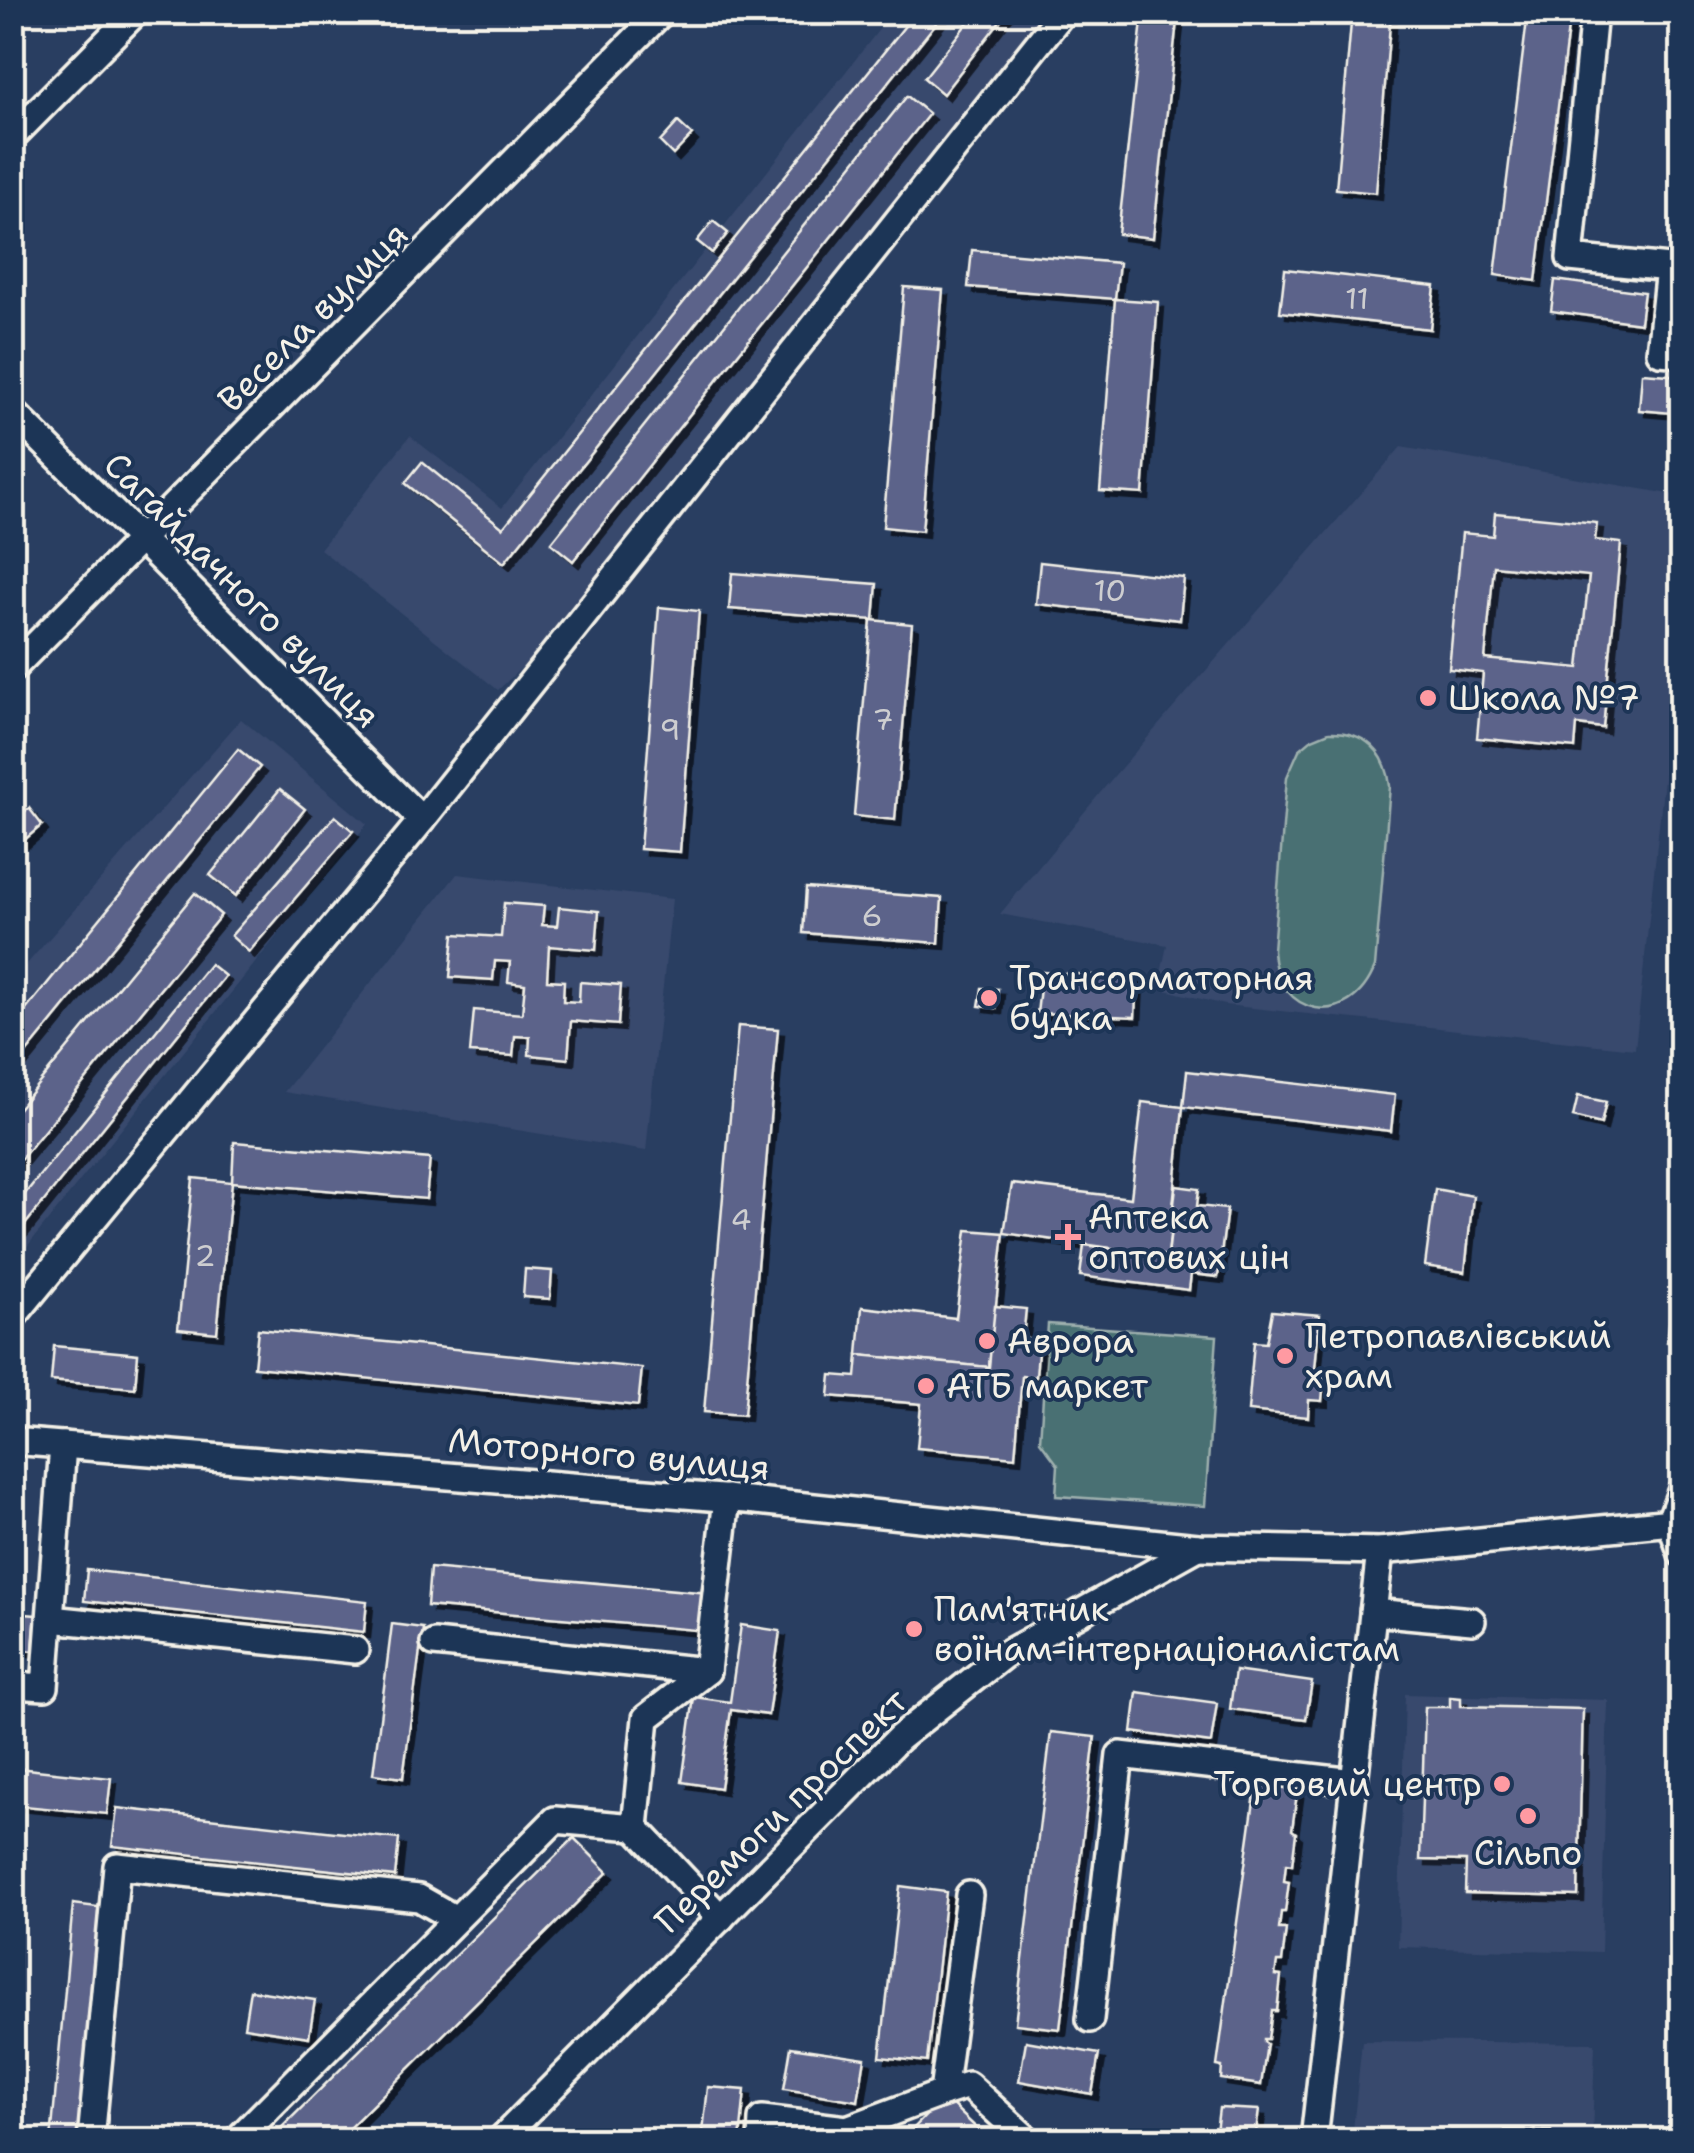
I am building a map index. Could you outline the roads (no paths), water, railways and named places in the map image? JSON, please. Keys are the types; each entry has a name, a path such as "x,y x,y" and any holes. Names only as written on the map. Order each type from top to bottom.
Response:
{"street":[{"path":"12,137 136,12"},
{"name":"Весела вулиця","path":"12,669 662,12"},
{"path":"12,1318 422,820 1063,12"},
{"path":"1594,12 1570,258 1669,268 1660,352 1682,354"},
{"name":"Сагайдачного вулиця","path":"12,411 422,820"},
{"name":"Моторного вулиця","path":"12,1441 727,1498 1198,1547 1380,1551 1676,1521"},
{"path":"12,1685 45,1687 63,1445"},
{"path":"1682,1489 1676,1521 1682,1554"},
{"path":"635,1827 646,1718 707,1671 727,1498"},
{"name":"Перемоги проспект","path":"500,2140 899,1738 1004,1655 1198,1547"},
{"path":"1314,2140 1380,1551"},
{"path":"1372,1612 1472,1621"},
{"path":"50,1619 356,1650"},
{"path":"434,1643 707,1671"},
{"path":"1090,2018 1120,1755 1354,1782"},
{"path":"237,2140 555,1820 635,1827 721,1918"},
{"path":"90,2140 117,1866 419,1898 456,1919"},
{"path":"943,2093 968,1896"},
{"path":"761,2140 762,2119 847,2129 968,2085 1028,2140"}],"place":[{"name":"Школа №7","path":"1428,698"},
{"name":"Трансорматорная будка","path":"989,998"},
{"name":"Аптека оптових цін","path":"1068,1237"},
{"name":"Аврора","path":"987,1341"},
{"name":"Петропавлівський храм","path":"1285,1356"},
{"name":"АТБ маркет","path":"926,1386"},
{"name":"Пам'ятник воїнам-інтернаціоналістам","path":"914,1629"},
{"name":"Торговий центр","path":"1502,1784"},
{"name":"Сільпо","path":"1528,1816"}]}
